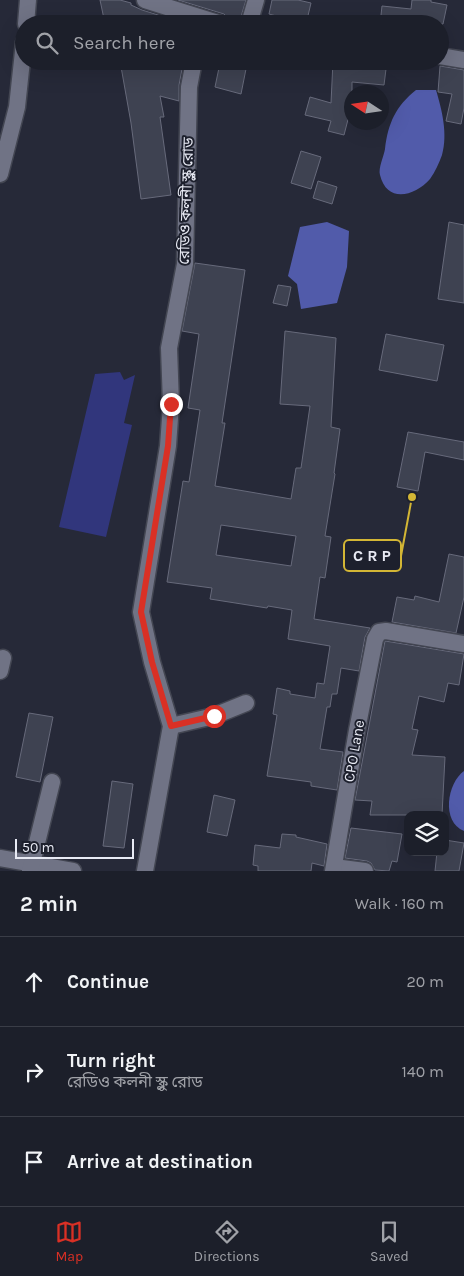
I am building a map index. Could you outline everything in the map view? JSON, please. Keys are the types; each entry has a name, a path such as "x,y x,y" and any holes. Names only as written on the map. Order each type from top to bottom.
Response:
{"street":[{"path":"27,15 28,0"},
{"path":"145,0 186,15"},
{"path":"251,15 254,1"},
{"path":"449,58 464,60"},
{"path":"0,174 17,107 21,70"},
{"name":"রেডিও কলনী স্কুল রোড","path":"145,871 171,726 152,662 141,612 168,446 171,404 169,348 185,264 189,87 192,70"},
{"name":"CPO Lane","path":"334,869 357,730 375,639 379,632 386,631 464,644"},
{"path":"171,726 214,716 246,703"},
{"path":"30,867 52,782"},
{"path":"0,858 30,867 73,871"},
{"path":"334,869 365,871"}],"shaded area":[{"path":"120,372 124,380 135,375 124,423 132,425 106,537 59,527 95,374"}],"water":[{"path":"416,90 436,90 444,122 444,147 430,179 417,190 402,194 389,190 384,184 380,175 380,166 391,123 398,109"},
{"path":"327,222 349,231 347,267 337,303 301,309 297,284 288,276 300,227"},
{"path":"464,771 464,831 452,820 449,811 450,793 458,777"}],"building":[{"path":"100,0 120,0 158,15 103,15"},
{"path":"178,0 246,0 241,15 224,14"},
{"path":"272,0 298,0 311,3 308,15 269,14"},
{"path":"412,0 431,0 431,2 447,5 445,15 381,15 382,6 411,9"},
{"path":"449,68 464,70 464,108 461,124 446,121 452,94 438,92 440,70 449,70"},
{"path":"122,70 182,70 179,101 160,96 164,117 160,117 171,195 141,199"},
{"path":"219,70 246,70 241,94 215,87"},
{"path":"333,70 386,70 384,85 352,82 352,85 344,85 344,135 328,131 331,121 305,115 310,97 331,103"},
{"path":"301,151 321,157 311,189 291,183"},
{"path":"318,181 337,187 332,204 313,198"},
{"path":"449,222 464,225 464,303 438,299"},
{"path":"195,263 245,270 222,423 225,423 215,486 291,499 296,468 301,468 310,406 280,404 285,331 336,338 331,427 340,429 325,536 331,537 325,578 320,577 314,619 370,628 365,637 359,671 341,668 337,694 332,694 330,707 327,707 320,749 343,752 337,790 311,786 311,782 267,776 277,715 273,714 277,688 290,691 290,694 315,698 317,683 324,684 330,646 288,639 292,610 210,599 212,588 167,582 183,481 189,482 200,410 188,408 199,334 182,331","holes":["221,525 296,536 291,566 216,555"]},
{"path":"278,285 291,287 287,306 273,303"},
{"path":"386,334 444,345 437,381 379,370"},
{"path":"408,432 464,442 464,460 425,452 418,491 397,487"},
{"path":"449,554 464,557 464,597 456,633 392,622 397,597 414,600 415,596 439,602"},
{"path":"385,641 464,654 459,685 448,683 444,702 419,696 412,729 418,730 412,755 445,757 442,811 404,811 404,815 370,815 372,801 355,800"},
{"path":"29,713 53,717 40,782 16,777"},
{"path":"112,781 133,784 124,848 103,846"},
{"path":"214,795 235,800 227,836 207,832"},
{"path":"351,828 402,834 397,862 392,861 389,871 375,870 371,863 367,861 345,858"},
{"path":"282,834 296,835 296,837 327,844 324,866 312,863 311,871 258,871 258,866 253,865 255,845 280,848"},
{"path":"449,841 464,843 459,871 435,871 437,856 449,856"}],"place":[{"name":"C R P","path":"412,497"}],"route":[{"path":"171,404 168,446 141,612 152,662 171,726 214,716"}]}
